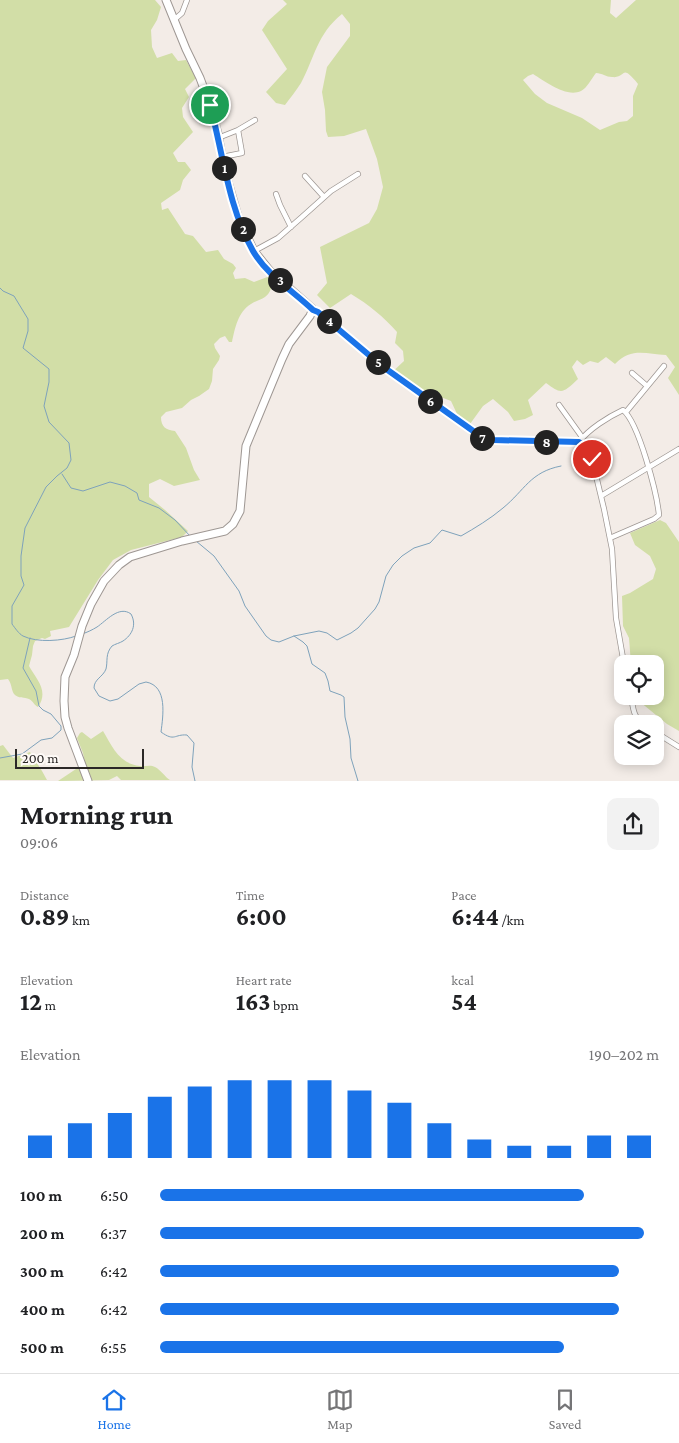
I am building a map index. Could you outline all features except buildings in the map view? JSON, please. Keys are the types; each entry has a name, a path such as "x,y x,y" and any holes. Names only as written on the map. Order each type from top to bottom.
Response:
{"main road":[{"path":"88,780 68,728 64,709 65,677 91,604 102,586 119,565 130,557 225,530 233,524 240,511 246,446 289,344 313,310 270,271 254,251 239,220 224,168 210,105 166,0"}],"street":[{"path":"174,20 182,13 187,0"},
{"path":"218,138 238,130 255,120"},
{"path":"222,157 242,153 238,130"},
{"path":"254,251 278,238 331,190 358,174"},
{"path":"305,176 324,197"},
{"path":"276,194 291,226"},
{"path":"313,310 318,312 382,366 486,439 581,440 621,411 626,412"},
{"path":"626,412 664,366"},
{"path":"632,372 647,386"},
{"path":"559,405 592,459 610,538 616,618 622,655"},
{"path":"610,538 659,515 649,467 626,412"},
{"path":"601,496 679,449"},
{"path":"664,738 679,747"}],"green space":[{"path":"0,0 155,0 161,7 157,20 151,30 152,47 157,58 172,53 178,61 186,60 196,78 185,89 189,97 182,108 183,117 193,132 173,153 178,162 185,162 191,170 183,180 180,190 161,203 162,210 168,208 185,234 193,236 206,252 218,250 224,259 233,264 236,268 233,273 235,279 245,278 254,282 270,276 275,280 267,295 243,311 234,331 232,342 229,342 225,336 214,344 220,356 213,369 209,389 182,408 166,412 161,417 163,426 175,431 186,448 200,480 174,486 160,479 149,484 149,497 188,531 182,537 131,550 113,560 98,580 69,627 50,631 51,636 35,641 29,666 41,686 42,696 38,707 29,699 16,696 8,679 0,680"},
{"path":"283,0 611,0 610,13 616,18 636,0 679,0 679,395 668,378 675,367 666,355 633,353 615,364 606,357 598,363 590,361 583,365 577,360 572,367 578,379 566,390 559,391 546,383 528,400 533,415 514,421 508,412 493,399 483,406 470,424 478,431 471,436 464,429 451,401 420,389 415,394 389,375 404,361 403,351 395,343 397,332 376,311 351,294 330,308 317,295 327,283 320,247 369,223 377,209 383,187 377,159 366,129 344,136 328,137 326,131 322,92 327,67 350,36 350,24 342,14 334,22 317,46 297,89 285,105 276,103 266,92 287,69 262,30 268,21 287,4","holes":["598,73 610,77 617,77 626,73 638,84 633,96 633,116 627,121 619,122 600,130 582,118 547,103 535,94 523,80 533,74 562,91 575,93 583,90"]},
{"path":"660,520 666,523 679,542 679,731 664,722 664,715 656,715 644,705 664,705 664,655 630,655 629,638 623,626 622,596 653,579 656,569 650,556 635,545 630,533"},
{"path":"103,731 121,758 133,765 153,766 170,780 121,780 117,776 109,780 58,781 85,763 77,738 80,733 82,732 91,739"},
{"path":"3,745 13,758 30,752 47,780 0,780 0,746"}],"waterway":[{"path":"0,288 14,296 28,319 28,331 23,348 49,369 49,382 44,406 49,422 69,443 71,460 67,468 46,487 25,528 21,556 21,576 24,585 12,606 12,624 22,635 35,640 57,640 76,636"},
{"path":"196,541 214,556 239,591 245,606 266,636 271,640 279,642 294,636 319,631 327,633 337,640 358,628 375,609 379,602 386,576 402,556 414,548 430,543 442,530 461,536 498,512 535,477 561,466"},
{"path":"62,474 71,488 83,491 110,482 125,486 137,493 139,500 159,508 175,520 191,537"},
{"path":"82,634 97,627 117,613 122,611 131,614 134,622 131,633 123,641 112,646 108,655 106,669 95,682 94,688 99,696 110,701 118,699 139,684 146,682 158,689 161,695 163,710 161,732 169,737 187,735 194,743 192,767 195,781"},
{"path":"294,636 307,646 312,664 325,673 330,691 344,697 351,758 358,781"},
{"path":"0,758 22,754 41,740 52,738 61,730 61,726 51,714 39,706 36,691 23,668 30,638"}],"route":[{"path":"210,105 218,134 224,168 239,220 260,260 284,284 382,366 483,438 493,440 579,442 585,447 592,459"}]}
